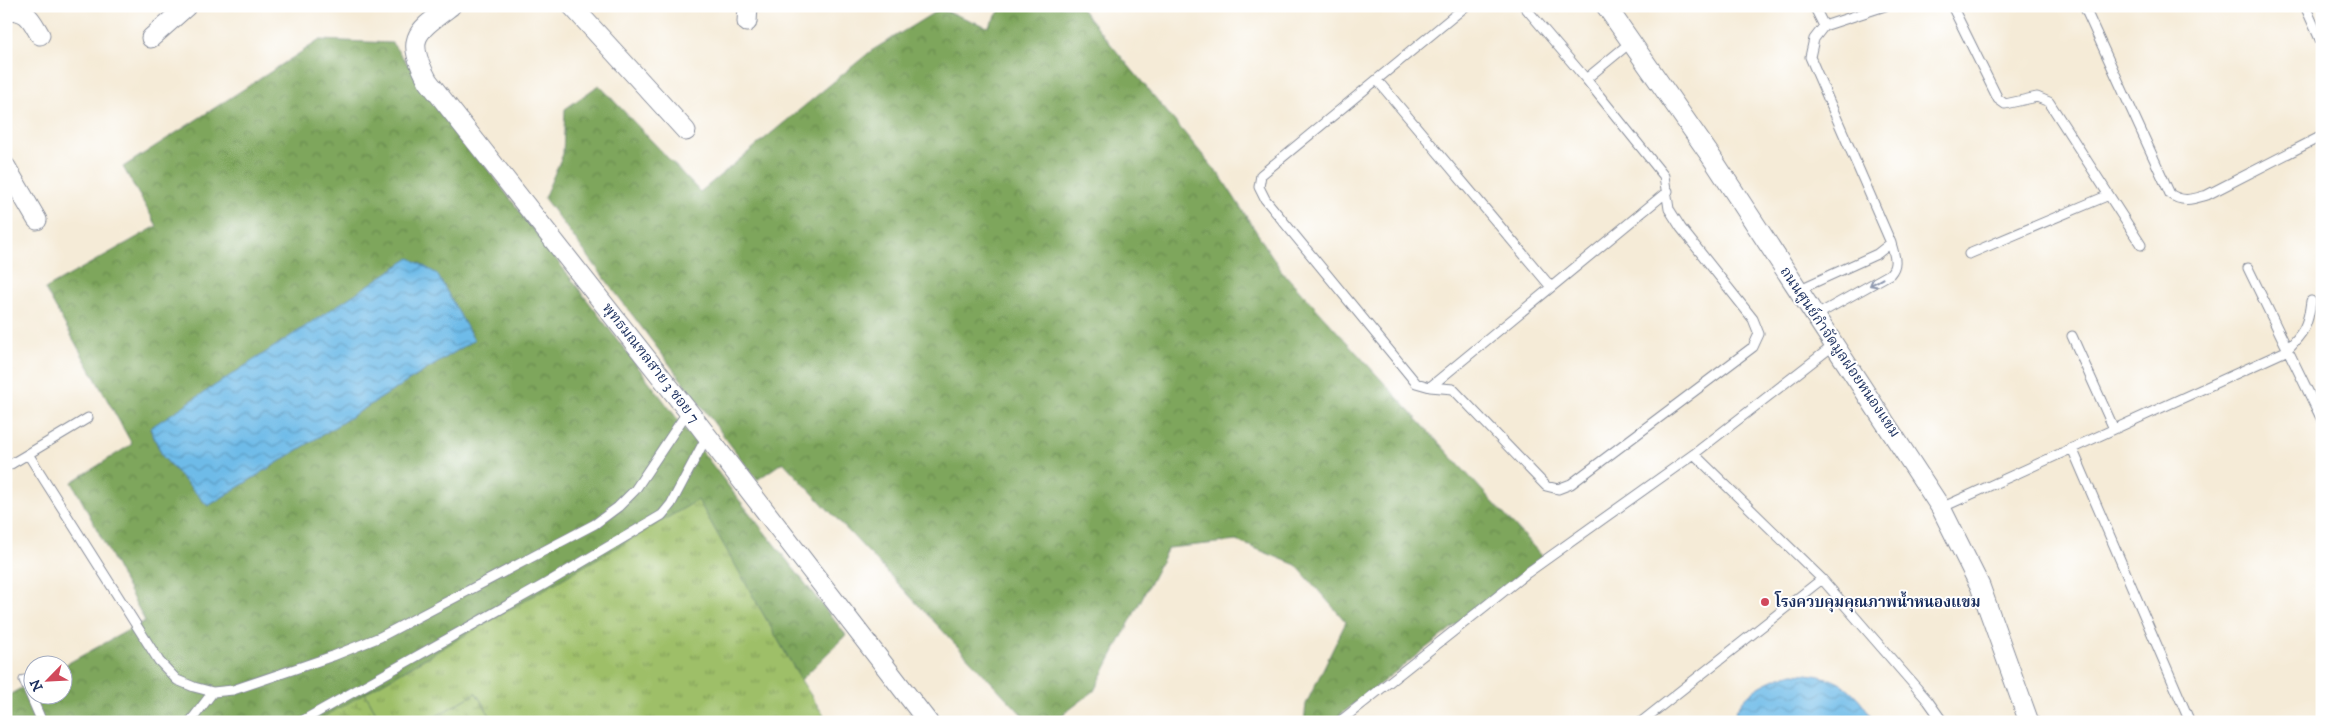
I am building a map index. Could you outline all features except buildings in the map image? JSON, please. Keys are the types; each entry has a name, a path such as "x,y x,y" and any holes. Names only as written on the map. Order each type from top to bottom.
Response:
{"street":[{"path":"151,38 188,6"},
{"path":"572,6 686,131"},
{"name":"ถนนศูนย์กำจัดมูลฝอยหนองแขม","path":"1606,6 1710,155 1834,345 1907,452 1941,508 1980,586 2029,722"},
{"name":"พุทธมณฑลสาย 3 ซอย 7","path":"441,9 425,26 416,40 417,59 428,81 708,436 928,722"},
{"path":"6,10 22,11 29,17 40,35"},
{"path":"6,167 37,220"}],"lane":[{"path":"1466,6 1260,175 1260,187 1265,199 1416,383 1430,387 1453,389 1546,486 1558,489 1571,484 1753,347 1759,334 1753,319 1681,228 1669,209 1668,191 1664,176 1524,6"},
{"path":"1814,6 1824,26"},
{"path":"1815,316 1890,274 1895,269 1896,263 1891,244 1810,57 1814,39 1824,26 1886,6"},
{"path":"1952,6 1998,100 2005,104 2037,97 2049,102 2141,245"},
{"path":"2084,6 2170,194 2178,200 2207,195 2322,136"},
{"path":"2305,6 2322,44"},
{"path":"1586,79 1631,42"},
{"path":"1377,80 1552,287"},
{"path":"1430,387 1668,191"},
{"path":"1969,254 2109,195"},
{"path":"1798,290 1877,254 1891,244"},
{"path":"2248,268 2286,351 2322,420"},
{"path":"1941,508 2286,351 2298,338 2308,322 2311,301"},
{"path":"2072,336 2114,429"},
{"path":"1339,722 1527,573 1694,454 1834,345"},
{"path":"28,454 159,662 177,680 213,692 232,690 333,656 380,637 595,524 618,507 635,490 688,411"},
{"path":"6,467 88,418"},
{"path":"300,722 553,580 662,515 671,504 708,436"},
{"path":"2072,448 2190,722"},
{"path":"1694,454 1822,578 1928,701 1943,722"},
{"path":"1641,722 1822,578"},
{"path":"190,722 213,692"},
{"path":"35,706 42,722"}],"green space":[{"path":"1003,6 1079,6 1221,177 1281,270 1543,557 1331,722 1304,722 1306,704 1346,622 1296,565 1237,541 1168,548 1094,691 1053,722 1029,722 783,462 757,480 544,198 563,154 565,109 599,85 700,192 871,51 940,9 988,27"},
{"path":"320,40 392,43 736,496 846,635 801,680 698,500 315,722 6,722 6,690 9,695 22,688 22,706 72,706 72,661 145,621 72,482 132,444 45,289 157,226 123,167","holes":["474,340 208,506 163,457 150,429"]},
{"path":"699,499 801,680 828,722 494,722 476,693 426,722 381,722 365,693"},
{"path":"365,693 381,722 315,722"},
{"path":"476,693 494,722 426,722"}],"water":[{"path":"410,258 437,274 474,340 208,506 163,457 150,428"},
{"path":"1793,673 1821,676 1842,684 1859,699 1874,722 1732,722 1741,703 1756,689"}],"place":[{"name":"โรงควบคุมคุณภาพน้ำหนองแขม","path":"1765,602"}]}
